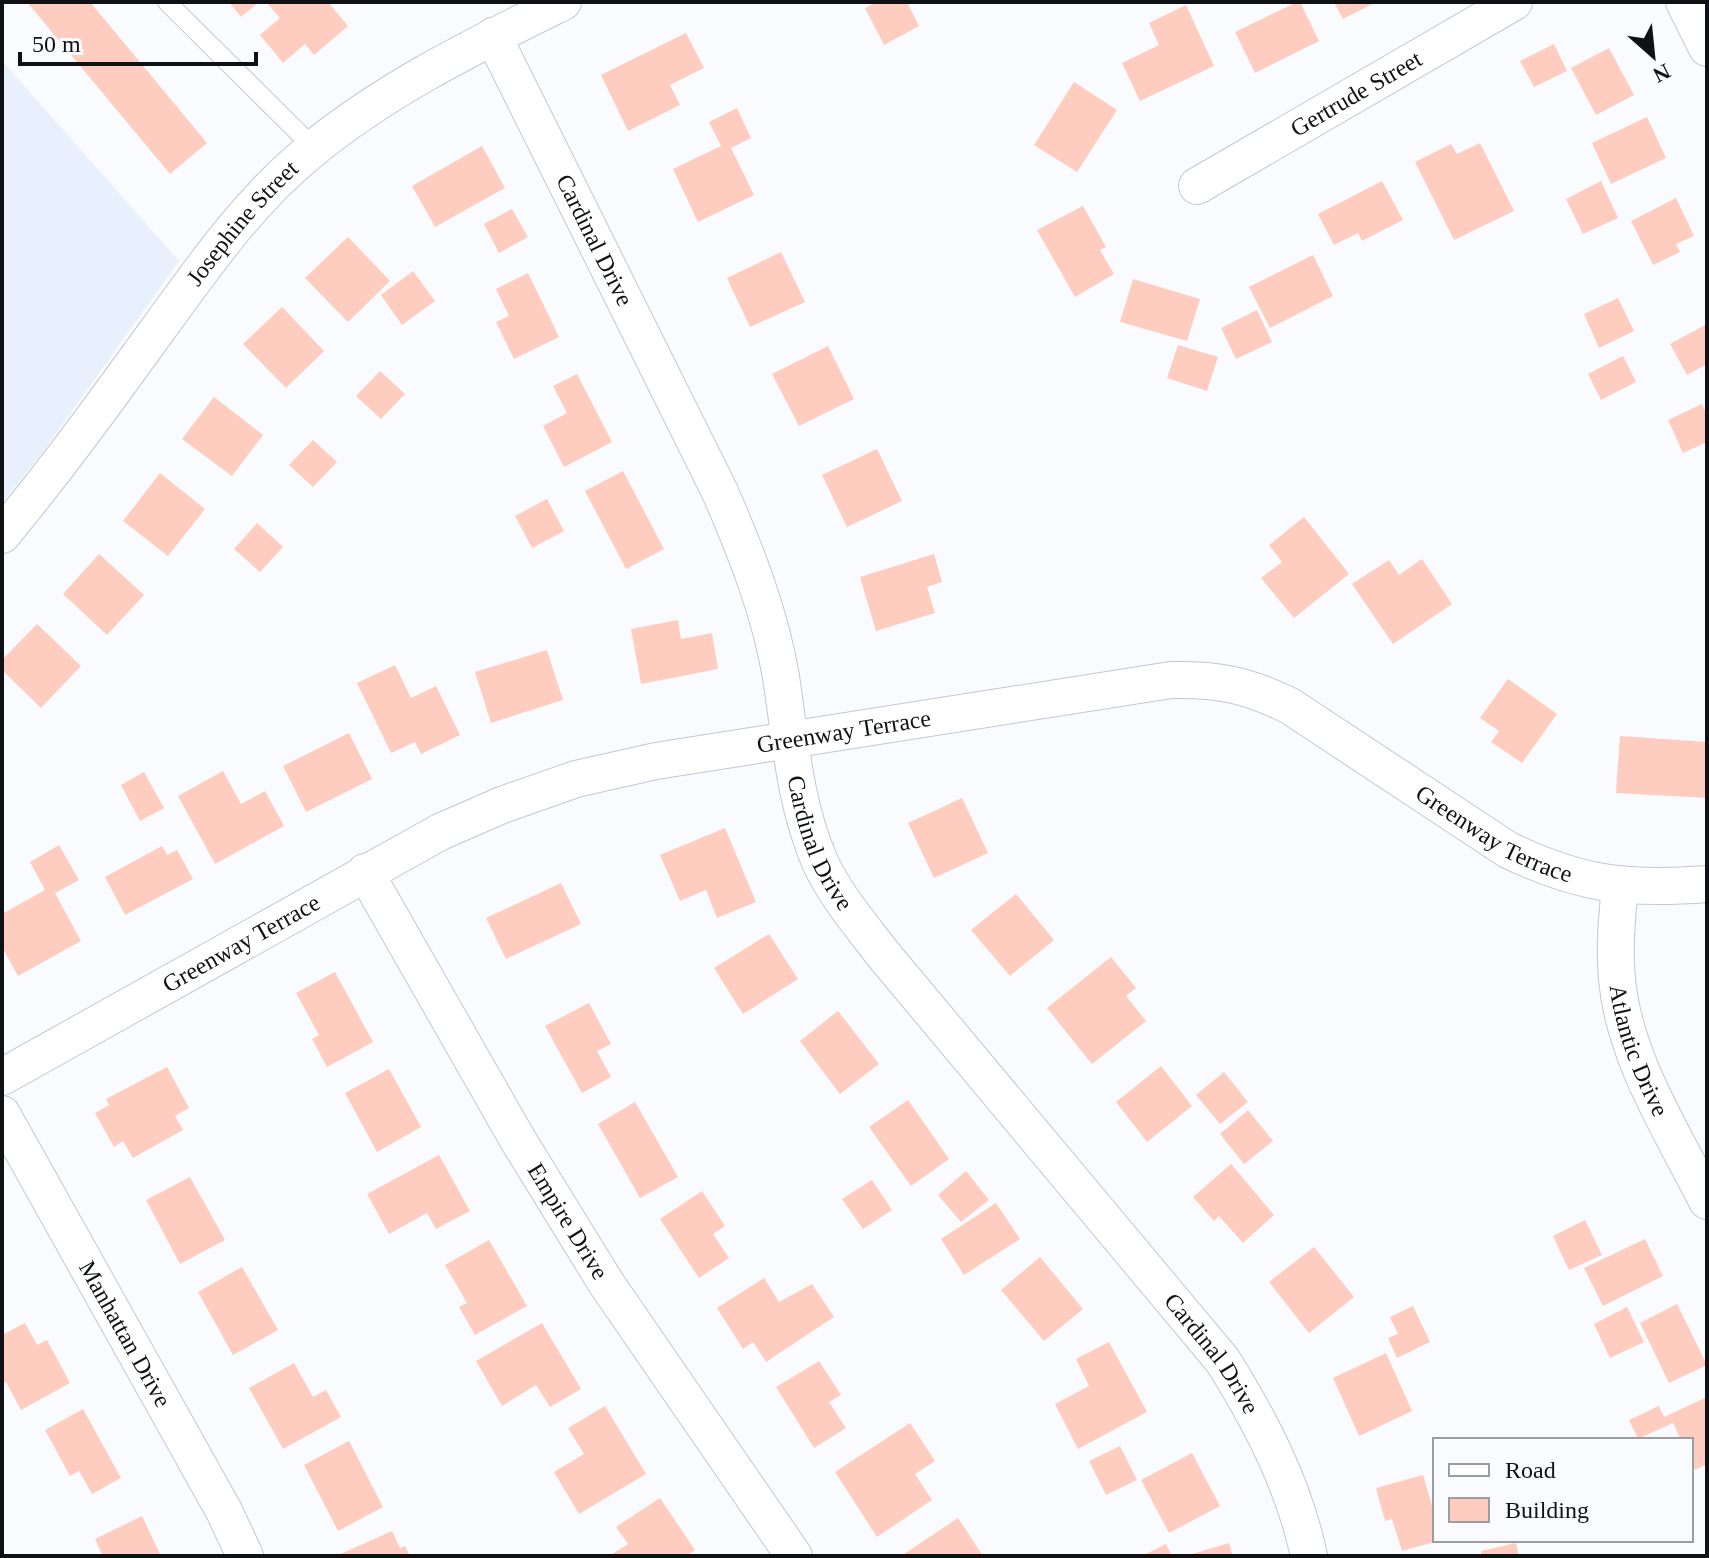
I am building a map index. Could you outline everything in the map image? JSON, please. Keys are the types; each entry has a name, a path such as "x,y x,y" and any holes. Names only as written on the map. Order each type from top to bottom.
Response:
{"street":[{"name":"Josephine Street","path":"2,535 58,467 221,242 264,194 314,148 372,105 493,36 524,11 563,2"},
{"name":"Gertrude Street","path":"1197,186 1514,2"},
{"path":"1684,2 1707,48"},
{"name":"Cardinal Drive","path":"493,36 720,492 752,566 781,676 788,740 804,819 821,864 842,900 882,953 1197,1326 1223,1361 1253,1410 1286,1480 1309,1556"},
{"name":"Greenway Terrace","path":"2,1077 440,832 502,805 576,779 656,761 1171,680 1207,679 1256,689 1290,706 1508,850 1569,875 1620,886 1653,888 1707,884"},
{"name":"Empire Drive","path":"365,872 518,1140 606,1283 794,1556"},
{"name":"Atlantic Drive","path":"1620,886 1615,940 1623,1017 1644,1074 1707,1201"},
{"name":"Manhattan Drive","path":"2,1114 224,1511 245,1556"}],"lane":[{"path":"167,2 314,148"}],"shaded area":[{"path":"2,61 179,261 42,453 2,503"}],"building":[{"path":"27,2 90,2 207,143 170,174"},
{"path":"229,2 259,2 241,17"},
{"path":"266,2 328,2 348,26 314,55 305,44 283,63 260,35 280,18"},
{"path":"877,2 907,2 919,26 884,45 865,8"},
{"path":"1300,2 1319,41 1255,73 1235,32"},
{"path":"1334,2 1376,2 1343,19"},
{"path":"1186,5 1214,66 1140,101 1122,63 1159,45 1149,23"},
{"path":"686,33 704,68 670,85 680,105 628,131 601,75"},
{"path":"1554,44 1567,71 1534,87 1520,61"},
{"path":"1609,48 1634,95 1596,115 1571,68"},
{"path":"1074,82 1117,110 1077,172 1034,145"},
{"path":"737,108 751,138 731,148 754,195 698,222 673,169 721,146 709,122"},
{"path":"1647,117 1666,158 1611,184 1592,143"},
{"path":"1480,143 1514,211 1454,240 1415,162 1451,144 1457,154"},
{"path":"482,146 505,188 435,227 412,186"},
{"path":"1382,181 1403,220 1362,241 1358,233 1334,245 1318,214"},
{"path":"1601,181 1618,218 1583,234 1566,199"},
{"path":"1676,198 1694,236 1676,244 1680,252 1653,265 1631,221"},
{"path":"1083,206 1106,247 1100,250 1114,274 1075,297 1037,230"},
{"path":"512,209 528,237 499,253 484,224"},
{"path":"348,237 390,281 348,322 305,278"},
{"path":"781,252 805,302 750,327 727,278"},
{"path":"1313,255 1333,296 1270,328 1249,287"},
{"path":"413,271 435,301 402,325 381,295"},
{"path":"528,273 559,337 514,359 496,322 509,316 496,289"},
{"path":"1133,279 1200,299 1187,341 1120,322"},
{"path":"1618,298 1634,331 1599,348 1584,314"},
{"path":"282,307 324,351 286,388 243,344"},
{"path":"1257,310 1272,342 1236,359 1221,328"},
{"path":"1707,324 1707,364 1687,375 1670,344"},
{"path":"1178,345 1218,357 1207,391 1167,378"},
{"path":"828,346 854,399 799,426 772,374"},
{"path":"1623,356 1636,382 1601,400 1588,374"},
{"path":"380,371 405,394 381,419 356,396"},
{"path":"577,374 612,442 564,467 543,426 567,413 553,386"},
{"path":"214,397 263,435 232,476 182,439"},
{"path":"1702,404 1707,414 1707,442 1683,453 1668,420"},
{"path":"313,440 337,462 313,487 289,465"},
{"path":"877,449 902,501 847,527 822,475"},
{"path":"623,471 664,549 626,569 585,491"},
{"path":"160,473 205,509 168,556 123,521"},
{"path":"547,499 564,531 532,548 515,516"},
{"path":"1304,517 1349,574 1294,618 1261,578 1282,562 1269,545"},
{"path":"257,523 283,547 260,572 234,549"},
{"path":"99,554 144,595 107,635 63,594"},
{"path":"934,554 942,582 927,587 935,613 876,631 860,577"},
{"path":"1422,559 1452,604 1393,644 1352,584 1389,560 1399,575"},
{"path":"678,620 681,639 712,633 718,669 641,684 631,629"},
{"path":"37,624 81,666 41,708 2,670 2,660"},
{"path":"547,650 563,700 491,723 475,672"},
{"path":"395,665 411,698 436,686 460,735 421,754 415,742 391,753 357,683"},
{"path":"1508,679 1557,714 1522,763 1491,742 1499,731 1480,718"},
{"path":"349,733 372,779 306,812 283,766"},
{"path":"1620,736 1707,742 1707,798 1616,793"},
{"path":"223,771 241,804 265,791 284,826 215,864 178,796"},
{"path":"144,772 164,808 140,821 121,785"},
{"path":"962,798 988,853 934,878 908,823"},
{"path":"725,828 756,902 717,918 706,890 680,901 660,855"},
{"path":"59,845 79,880 55,893 81,941 18,976 2,947 2,914 45,890 30,862"},
{"path":"162,846 167,855 177,850 193,879 125,915 105,877"},
{"path":"561,883 581,924 506,959 486,918"},
{"path":"1016,894 1054,940 1010,976 971,930"},
{"path":"769,934 798,979 743,1014 714,968"},
{"path":"1111,957 1136,988 1126,996 1146,1021 1092,1064 1047,1008"},
{"path":"335,972 373,1042 327,1067 312,1039 319,1035 296,993"},
{"path":"589,1003 611,1044 597,1051 611,1077 582,1093 545,1026"},
{"path":"838,1011 879,1064 840,1094 800,1041"},
{"path":"1161,1066 1192,1106 1147,1142 1116,1102"},
{"path":"167,1067 189,1108 175,1116 183,1130 133,1158 123,1141 114,1147 95,1113 109,1105 106,1099"},
{"path":"389,1069 421,1127 377,1152 345,1093"},
{"path":"1224,1072 1248,1102 1220,1124 1196,1095"},
{"path":"908,1100 949,1159 911,1186 869,1127"},
{"path":"635,1102 678,1177 640,1198 598,1124"},
{"path":"1248,1110 1273,1141 1244,1164 1220,1134"},
{"path":"439,1155 470,1211 436,1229 427,1213 389,1234 367,1194"},
{"path":"1231,1164 1274,1215 1243,1243 1219,1216 1214,1221 1193,1197"},
{"path":"966,1171 989,1200 961,1222 938,1195"},
{"path":"190,1177 225,1240 180,1264 146,1200"},
{"path":"872,1180 892,1210 863,1229 842,1199"},
{"path":"702,1191 725,1226 713,1234 729,1258 699,1278 660,1219"},
{"path":"996,1203 1020,1239 964,1275 941,1239"},
{"path":"1585,1220 1602,1255 1569,1270 1553,1236"},
{"path":"1645,1239 1663,1276 1603,1306 1584,1268"},
{"path":"489,1240 527,1306 475,1335 459,1307 467,1303 445,1265"},
{"path":"1314,1247 1354,1297 1309,1333 1269,1282"},
{"path":"1040,1257 1083,1309 1044,1341 1001,1290"},
{"path":"242,1267 278,1330 233,1355 198,1292"},
{"path":"764,1278 779,1302 812,1284 834,1317 766,1362 753,1342 743,1349 717,1308"},
{"path":"1677,1304 1707,1365 1669,1383 1640,1323"},
{"path":"1413,1306 1430,1342 1397,1358 1388,1338 1398,1334 1390,1317"},
{"path":"1627,1307 1644,1342 1610,1358 1594,1324"},
{"path":"25,1323 37,1345 47,1340 70,1383 21,1410 6,1382 2,1384 2,1335"},
{"path":"542,1323 581,1389 550,1407 536,1385 502,1406 476,1361"},
{"path":"1109,1342 1147,1412 1078,1449 1055,1404 1089,1386 1076,1359"},
{"path":"1386,1353 1412,1411 1359,1436 1333,1378"},
{"path":"819,1361 841,1395 829,1402 846,1428 814,1448 776,1387"},
{"path":"294,1363 313,1397 326,1390 341,1417 283,1449 249,1388"},
{"path":"1707,1397 1707,1464 1695,1470 1693,1438 1680,1438 1673,1423 1638,1438 1629,1420 1659,1406 1664,1417"},
{"path":"605,1406 646,1474 579,1514 554,1472 584,1454 568,1428"},
{"path":"83,1409 121,1478 92,1494 79,1471 70,1476 45,1430"},
{"path":"910,1423 935,1461 915,1474 932,1500 877,1537 835,1472"},
{"path":"349,1441 383,1507 338,1531 304,1465"},
{"path":"1120,1446 1137,1480 1106,1495 1089,1461"},
{"path":"1192,1453 1220,1506 1169,1533 1141,1480"},
{"path":"1423,1475 1433,1509 1435,1542 1402,1551 1392,1519 1385,1521 1376,1488"},
{"path":"660,1498 695,1550 686,1556 609,1556 628,1544 616,1527"},
{"path":"142,1516 161,1556 103,1556 95,1539"},
{"path":"958,1518 983,1556 901,1556"},
{"path":"392,1531 400,1548 405,1546 410,1556 336,1556"},
{"path":"1229,1543 1233,1556 1189,1556 1189,1555"},
{"path":"1516,1543 1519,1556 1482,1556 1481,1551"},
{"path":"1166,1544 1172,1556 1142,1556"}]}
